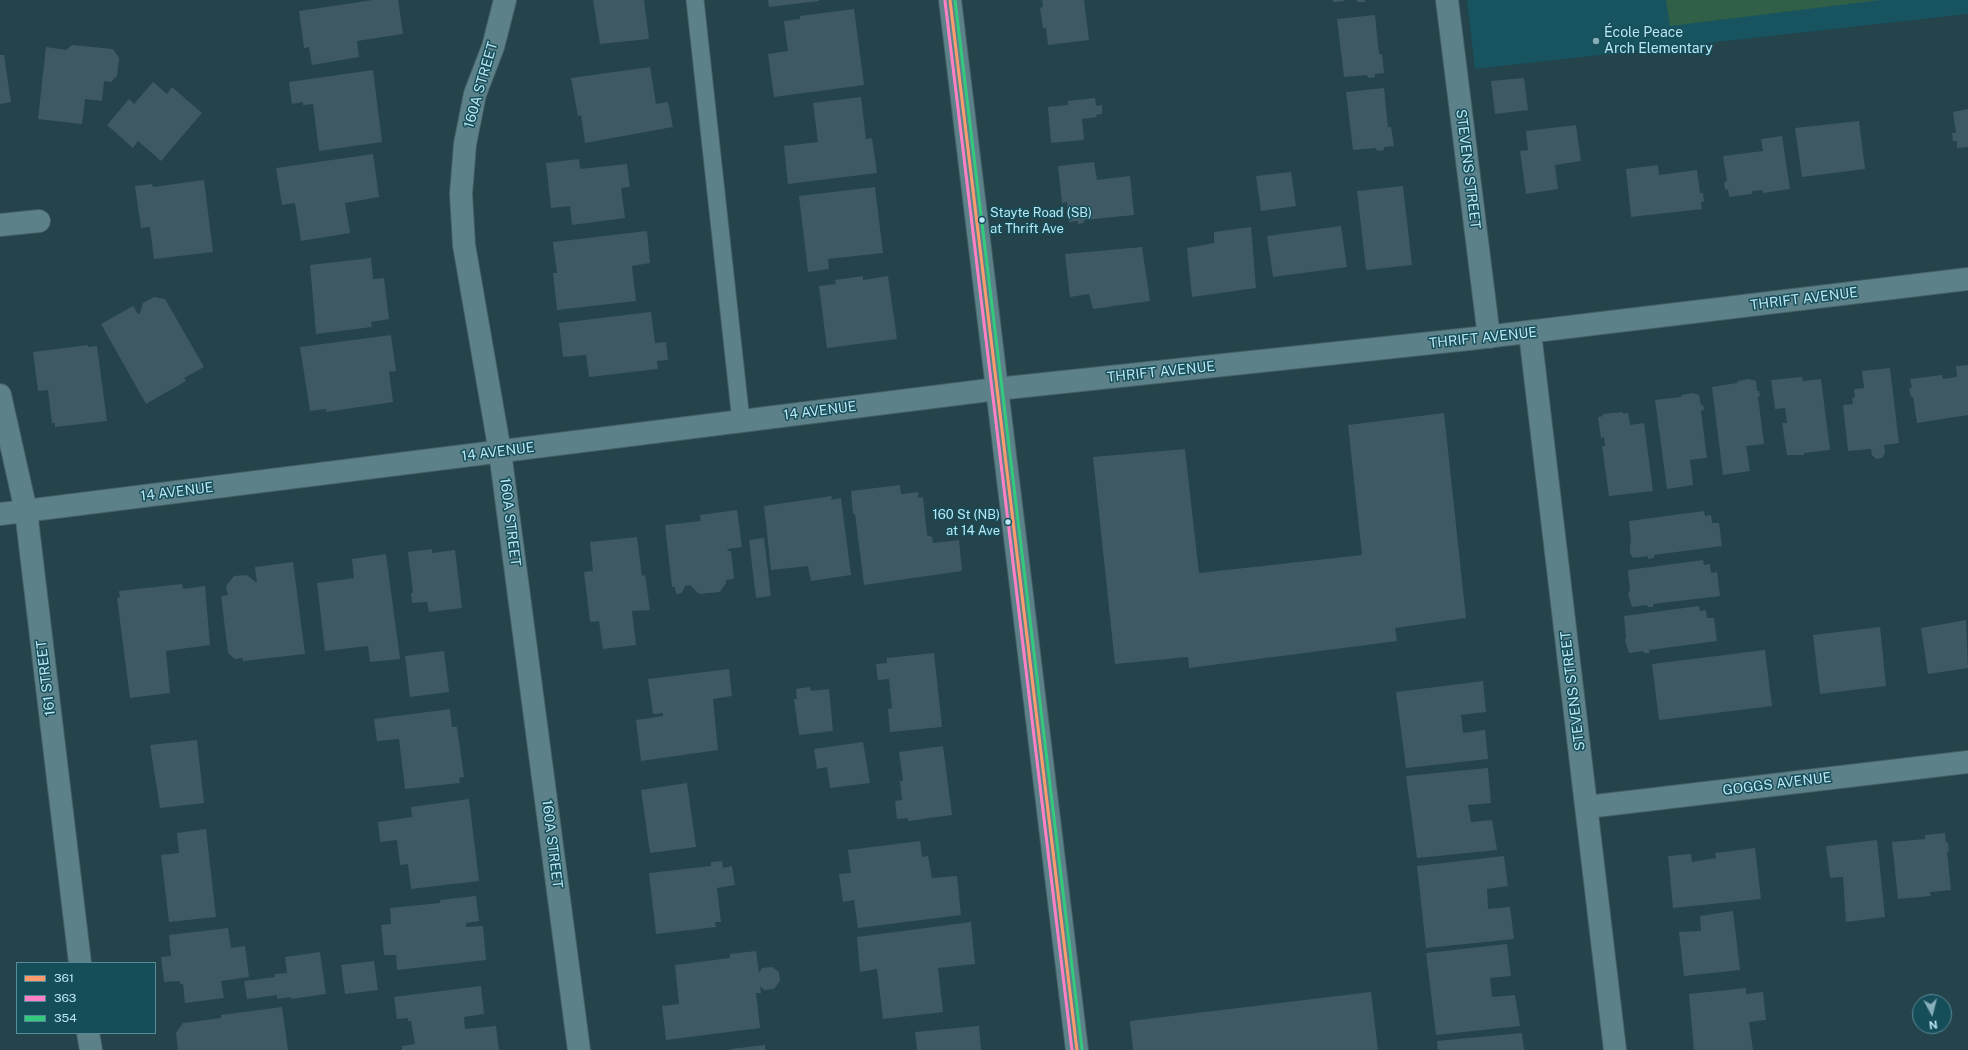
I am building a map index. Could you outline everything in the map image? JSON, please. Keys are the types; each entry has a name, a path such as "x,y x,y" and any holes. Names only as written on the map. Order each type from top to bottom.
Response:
{"street":[{"name":"160A STREET","path":"505,0 493,47 474,101 465,144 461,194 464,245 500,452 579,1050"},
{"path":"950,0 1077,1050"},
{"name":"STEVENS STREET","path":"1447,0 1489,337"},
{"path":"0,225 39,221"},
{"name":"THRIFT AVENUE","path":"997,389 1530,333 1968,279"},
{"name":"STEVENS STREET","path":"1530,333 1615,1050"},
{"name":"14 AVENUE","path":"0,514 997,389"},
{"name":"161 STREET","path":"0,394 26,511 80,962"},
{"name":"GOGGS AVENUE","path":"1587,807 1968,762"},
{"path":"88,1034 90,1050"}],"lane":[{"path":"695,0 741,421"}],"shaded area":[{"name":"École Peace Arch Elementary","path":"1467,0 1968,0 1968,14 1475,69"}],"green space":[{"path":"1666,0 1881,0 1670,26"}],"building":[{"path":"373,0 398,0 403,34 357,41 359,57 312,65 309,47 304,48 299,11"},
{"path":"593,0 644,0 649,39 600,44"},
{"path":"768,0 819,0 819,1 769,7"},
{"path":"1042,0 1084,0 1089,40 1048,45 1046,28 1043,28 1040,8 1043,7"},
{"path":"1333,0 1344,0 1344,1 1333,2"},
{"path":"1357,0 1365,0 1365,2 1357,2"},
{"path":"854,9 864,85 774,97 768,54 788,51 784,21 800,19 800,16"},
{"path":"1375,15 1379,54 1382,54 1384,73 1375,74 1375,77 1368,78 1367,75 1344,77 1337,19"},
{"path":"72,45 113,49 119,58 117,76 111,82 104,81 102,101 85,99 82,124 38,119 46,47 66,50"},
{"path":"0,55 4,55 11,102 0,104"},
{"path":"650,67 656,104 668,102 673,127 585,143 581,115 578,116 571,78"},
{"path":"373,70 382,142 319,151 313,104 303,105 303,102 292,104 289,82"},
{"path":"1524,78 1528,110 1495,114 1491,81"},
{"path":"153,82 167,94 172,87 202,113 161,161 138,141 133,148 107,125 129,99 134,104"},
{"path":"1384,88 1388,127 1391,127 1394,146 1384,147 1384,150 1377,151 1376,148 1353,150 1346,92"},
{"path":"861,97 866,139 872,138 877,173 788,184 784,146 818,142 813,103"},
{"path":"1095,98 1096,106 1102,105 1102,114 1096,115 1097,117 1082,119 1084,140 1051,143 1048,107 1068,105 1068,101"},
{"path":"1968,109 1968,147 1957,148 1957,141 1953,141 1952,133 1956,133 1953,112"},
{"path":"1859,121 1865,169 1802,177 1795,128"},
{"path":"1576,125 1581,161 1555,165 1558,189 1526,194 1520,151 1528,150 1526,131"},
{"path":"1782,136 1790,189 1763,193 1762,190 1752,191 1752,194 1729,197 1728,189 1725,190 1724,182 1727,181 1723,156 1763,151 1761,139"},
{"path":"373,154 379,197 345,203 350,233 301,241 295,203 282,205 276,168"},
{"path":"579,159 580,169 627,164 630,187 621,188 625,218 572,225 570,206 551,208 546,163"},
{"path":"1094,162 1097,180 1130,176 1134,215 1084,220 1084,223 1078,224 1078,221 1069,222 1067,202 1062,203 1058,166"},
{"path":"1658,165 1659,175 1697,170 1700,193 1703,193 1704,202 1701,202 1702,209 1631,217 1626,169"},
{"path":"1291,172 1296,206 1261,211 1256,176"},
{"path":"204,180 213,252 154,259 150,227 141,228 135,186 152,184 153,187"},
{"path":"1403,186 1412,265 1366,270 1357,191"},
{"path":"875,187 883,253 828,259 829,269 808,272 799,196"},
{"path":"1341,226 1347,267 1273,277 1267,236"},
{"path":"1251,227 1256,288 1192,297 1187,248 1214,243 1214,232"},
{"path":"647,231 650,263 632,266 636,301 557,310 553,273 557,273 553,242"},
{"path":"1142,247 1150,301 1093,309 1089,294 1070,297 1065,254"},
{"path":"371,258 373,279 384,278 389,319 371,322 372,327 316,334 310,265"},
{"path":"863,276 863,280 888,276 897,339 827,348 819,286 836,284 835,280"},
{"path":"154,297 165,299 204,367 184,378 186,381 146,404 101,324 133,306 138,314 140,313 143,303"},
{"path":"651,312 655,343 666,342 668,360 657,361 658,369 589,377 586,355 563,357 559,323"},
{"path":"391,335 396,371 389,372 393,402 326,412 326,409 310,411 300,347"},
{"path":"88,345 88,347 97,346 107,421 55,427 55,423 52,423 48,390 38,391 33,352"},
{"path":"1968,365 1968,415 1917,423 1913,397 1911,397 1909,388 1912,388 1910,379 1942,375 1943,379 1957,377 1956,366"},
{"path":"1890,368 1899,443 1884,445 1885,453 1882,458 1876,459 1872,455 1871,449 1848,451 1843,405 1853,404 1852,398 1855,397 1854,389 1864,388 1862,371"},
{"path":"1802,377 1803,381 1821,379 1830,450 1804,453 1804,455 1787,455 1782,423 1787,423 1785,408 1775,409 1771,380"},
{"path":"1749,379 1756,381 1757,391 1759,391 1760,396 1758,397 1764,444 1746,446 1750,471 1723,475 1712,387 1737,383 1738,381"},
{"path":"1692,393 1699,395 1701,405 1703,405 1704,410 1701,411 1707,458 1690,460 1693,485 1667,489 1655,400 1681,397 1682,395"},
{"path":"1623,412 1623,414 1628,413 1630,425 1644,423 1653,491 1609,496 1602,446 1605,446 1604,437 1601,438 1598,417 1603,416 1603,414"},
{"path":"1444,413 1466,618 1395,628 1397,641 1189,668 1188,657 1115,664 1093,457 1185,449 1199,573 1362,555 1348,425"},
{"path":"900,485 901,494 918,492 918,498 923,497 927,535 932,537 933,543 959,540 962,571 864,585 851,491"},
{"path":"832,496 831,500 841,498 851,575 811,581 808,566 771,570 764,506"},
{"path":"737,510 742,547 727,549 728,551 731,551 734,579 726,580 726,583 720,592 699,594 690,585 685,586 682,593 676,594 675,587 672,587 665,525 701,521 700,515"},
{"path":"1704,511 1705,516 1711,515 1712,523 1719,523 1722,546 1654,555 1654,558 1648,559 1648,556 1633,558 1630,553 1631,542 1629,521"},
{"path":"637,537 642,576 645,575 650,610 632,611 636,645 603,649 599,621 590,622 584,572 593,571 590,542"},
{"path":"764,538 771,596 756,598 749,540"},
{"path":"432,549 432,553 455,550 462,608 429,612 427,602 412,603 411,593 413,593 408,552"},
{"path":"386,554 400,659 370,662 368,646 325,651 317,583 354,578 352,559"},
{"path":"1703,560 1704,565 1710,564 1711,573 1717,572 1720,596 1653,604 1653,607 1648,607 1647,605 1632,607 1628,594 1630,591 1628,570"},
{"path":"293,562 305,654 243,661 243,658 235,659 228,653 221,596 228,595 226,586 234,576 247,575 257,583 255,567"},
{"path":"182,584 183,589 205,586 210,645 166,651 170,693 130,698 117,598 120,597 119,591"},
{"path":"1699,606 1700,611 1706,610 1707,618 1714,618 1717,641 1649,650 1650,653 1644,653 1643,651 1629,653 1625,640 1624,616"},
{"path":"1966,620 1968,668 1928,674 1921,628"},
{"path":"1880,627 1886,686 1820,694 1813,635"},
{"path":"1765,650 1772,706 1659,720 1652,664"},
{"path":"444,651 449,692 410,697 405,656"},
{"path":"934,653 942,727 890,732 888,709 892,708 889,679 878,680 876,664 887,663 887,658"},
{"path":"729,669 732,696 713,699 718,750 641,761 636,720 663,716 663,713 653,714 648,679"},
{"path":"1483,681 1486,712 1461,715 1463,733 1485,730 1488,759 1406,768 1396,692"},
{"path":"810,687 811,691 829,689 833,731 799,735 794,699 797,699 796,689"},
{"path":"450,709 452,727 457,727 464,777 459,778 460,783 405,789 399,739 377,741 374,719"},
{"path":"197,740 204,803 160,808 150,745"},
{"path":"863,742 870,783 830,788 827,767 817,769 814,749"},
{"path":"943,746 952,815 908,821 908,818 897,819 895,801 902,800 900,781 903,781 899,752"},
{"path":"1488,768 1491,803 1468,805 1471,822 1492,820 1497,850 1417,858 1406,776"},
{"path":"687,783 696,847 650,853 641,790"},
{"path":"469,799 479,881 411,889 408,864 400,865 397,840 380,842 378,822 412,817 411,807"},
{"path":"206,829 216,917 169,922 161,855 179,853 177,833"},
{"path":"1945,833 1946,843 1948,842 1949,852 1947,851 1951,890 1930,892 1931,896 1898,899 1892,842 1925,839 1925,835"},
{"path":"1877,840 1885,917 1846,922 1843,877 1830,878 1826,846"},
{"path":"920,841 922,857 928,856 932,878 957,876 961,915 858,928 854,900 843,902 839,874 851,873 848,850"},
{"path":"1755,848 1761,899 1673,908 1668,856 1691,854 1692,862 1716,858 1715,853"},
{"path":"1504,856 1508,886 1487,889 1488,909 1510,907 1514,939 1426,948 1417,866"},
{"path":"722,861 723,868 732,866 735,885 717,888 721,922 715,922 716,927 656,934 649,873 711,866 711,862"},
{"path":"476,896 479,921 466,923 466,927 483,926 486,960 397,970 396,955 384,955 381,925 391,924 390,908 440,903 440,900"},
{"path":"1733,911 1740,970 1684,976 1679,932 1701,931 1700,916"},
{"path":"971,922 975,964 938,968 943,1012 883,1019 877,969 860,972 857,937"},
{"path":"228,928 231,948 245,946 249,977 221,981 224,998 185,1003 183,984 180,984 180,981 164,982 161,957 171,956 169,935"},
{"path":"1507,944 1511,976 1490,978 1492,997 1515,995 1520,1026 1436,1035 1426,953"},
{"path":"756,951 759,973 762,968 772,967 779,972 780,981 774,989 764,990 760,986 761,993 756,993 760,1028 666,1040 662,1006 679,1004 675,965 730,958 730,954"},
{"path":"320,952 326,994 291,999 291,997 277,999 277,995 247,999 244,981 275,977 275,974 287,973 285,957"},
{"path":"374,961 378,990 345,994 341,965"},
{"path":"481,986 484,1014 464,1017 465,1029 496,1026 499,1050 402,1050 402,1046 415,1044 411,1021 408,1021 408,1018 397,1019 394,997"},
{"path":"1746,988 1746,994 1763,992 1766,1020 1749,1022 1753,1050 1694,1050 1689,994"},
{"path":"1371,992 1378,1050 1133,1050 1130,1021"},
{"path":"282,1007 288,1050 178,1050 176,1033 183,1023 221,1018 221,1015"},
{"path":"979,1026 981,1050 917,1050 915,1032"},
{"path":"1522,1033 1524,1050 1438,1050 1437,1041"},
{"path":"765,1045 765,1050 731,1050 731,1049"}],"transit line":[{"name":"361","path":"950,0 1077,1050"},
{"name":"354","path":"955,0 1082,1049"},
{"name":"363","path":"945,1 1072,1050"}],"place":[{"name":"École Peace Arch Elementary","path":"1596,41"},
{"name":"Stayte Road (SB) at Thrift Ave","path":"982,220"},
{"name":"160 St (NB) at 14 Ave","path":"1008,522"}]}
